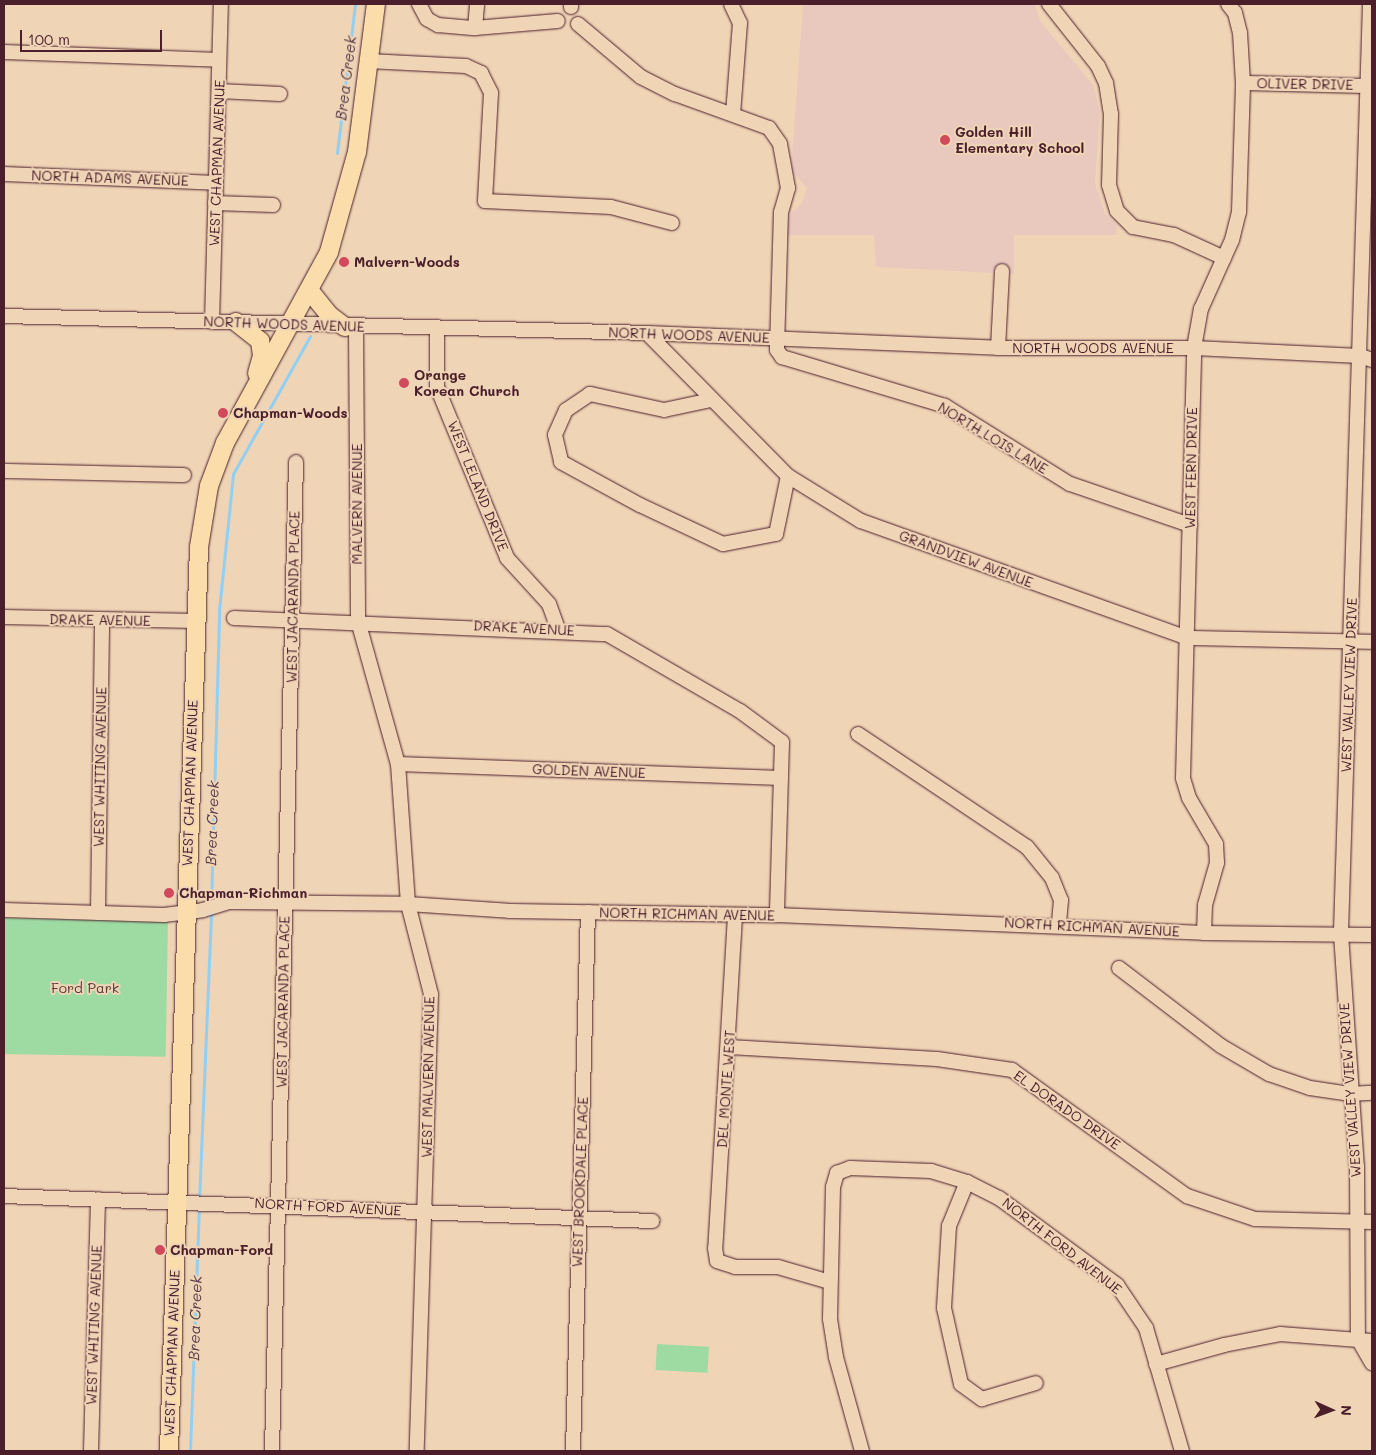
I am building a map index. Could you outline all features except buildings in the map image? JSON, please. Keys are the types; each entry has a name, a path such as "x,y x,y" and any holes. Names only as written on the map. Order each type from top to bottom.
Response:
{"main road":[{"path":"350,327 329,315 309,290 329,252 357,152 376,4"},
{"name":"WEST CHAPMAN AVENUE","path":"169,1451 184,1202 186,913 198,553 209,486 225,443 309,290"},
{"path":"236,322 260,341 262,356 253,391"}],"street":[{"name":"WEST CHAPMAN AVENUE","path":"212,322 221,4"},
{"path":"419,4 427,19 438,25 475,28 558,21"},
{"path":"475,28 477,4"},
{"path":"731,4 740,23 733,114"},
{"path":"1049,4 1098,66 1106,83 1111,114 1109,185 1117,211 1132,227 1174,235 1224,258"},
{"name":"WEST FERN DRIVE","path":"1204,933 1205,905 1217,863 1216,844 1189,798 1182,778 1194,348 1200,310 1224,258 1239,212 1243,83 1240,32 1235,13 1228,4"},
{"name":"WEST VALLEY VIEW DRIVE","path":"1370,6 1366,358 1351,641 1341,934 1350,1094 1357,1166 1357,1222 1365,1340 1372,1363"},
{"path":"578,24 641,76 675,94 769,128 780,144 788,188 781,212 778,339"},
{"path":"4,52 219,60"},
{"path":"368,61 466,66 481,73 491,93 485,201 611,207 672,223"},
{"name":"OLIVER DRIVE","path":"1243,83 1368,86"},
{"path":"219,91 280,94"},
{"name":"NORTH ADAMS AVENUE","path":"4,174 216,182"},
{"path":"216,203 272,204"},
{"path":"998,348 1002,271"},
{"name":"NORTH WOODS AVENUE","path":"4,316 350,327 647,333 998,348 1194,348 1366,358"},
{"name":"MALVERN AVENUE","path":"350,327 358,621"},
{"name":"WEST LELAND DRIVE","path":"437,328 437,387 507,558 549,604 558,629"},
{"name":"GRANDVIEW AVENUE","path":"647,333 788,476 861,522 1186,638 1372,642"},
{"name":"NORTH LOIS LANE","path":"778,339 778,350 782,357 945,406 1070,484 1190,526"},
{"path":"711,400 664,410 590,394 566,410 555,435 561,462 640,505 723,544 776,534 788,476"},
{"name":"WEST JACARANDA PLACE","path":"272,1451 296,462"},
{"path":"4,470 184,475"},
{"name":"DRAKE AVENUE","path":"4,617 102,621 196,621"},
{"name":"DRAKE AVENUE","path":"234,618 558,629 607,634 740,711 782,742 781,778"},
{"name":"WEST WHITING AVENUE","path":"98,913 102,621"},
{"name":"WEST MALVERN AVENUE","path":"358,621 398,764 408,904 431,994 417,1451"},
{"path":"858,734 1027,847 1052,878 1061,900 1059,925"},
{"name":"GOLDEN AVENUE","path":"398,764 781,778"},
{"path":"777,915 781,778"},
{"name":"NORTH RICHMAN AVENUE","path":"4,910 186,913 209,907 285,903 408,904 588,912 735,916 777,915 1059,925 1204,933 1372,935"},
{"name":"WEST BROOKDALE PLACE","path":"573,1451 588,912"},
{"name":"DEL MONTE WEST","path":"735,916 729,1047 715,1248 717,1261 735,1267 778,1267 830,1282"},
{"path":"1118,968 1221,1046 1269,1074 1310,1088 1350,1094 1372,1093"},
{"name":"EL DORADO DRIVE","path":"729,1047 937,1058 1012,1070 1188,1196 1255,1219 1372,1222"},
{"name":"NORTH FORD AVENUE","path":"830,1282 832,1187 837,1173 850,1168 931,1171 967,1182 1000,1198 1117,1285 1146,1328 1182,1451"},
{"path":"967,1182 948,1226 944,1308 961,1384 982,1399 1036,1383"},
{"name":"NORTH FORD AVENUE","path":"4,1196 212,1202 653,1221"},
{"name":"WEST WHITING AVENUE","path":"90,1451 98,1199"},
{"path":"830,1282 830,1319 836,1357 862,1451"},
{"path":"1156,1364 1224,1345 1280,1334 1365,1340"}],"shaded area":[{"name":"Golden Hill Elementary School","path":"803,4 1035,4 1040,21 1093,85 1100,111 1095,183 1105,214 1117,225 1116,235 1014,235 1014,274 876,267 874,235 786,235 789,215 802,203 807,188 791,170"}],"green space":[{"name":"Ford Park","path":"4,918 168,921 166,1057 4,1054"},
{"path":"657,1344 709,1347 708,1373 656,1370"}],"waterway":[{"name":"Brea Creek","path":"337,153 355,4"},
{"name":"Brea Creek","path":"211,904 219,610 233,474 310,336"},
{"name":"Brea Creek","path":"199,1201 211,912"},
{"name":"Brea Creek","path":"190,1451 199,1207"}],"place":[{"name":"Golden Hill Elementary School","path":"945,140"},
{"name":"Malvern-Woods","path":"344,262"},
{"name":"Orange Korean Church","path":"404,383"},
{"name":"Chapman-Woods","path":"223,413"},
{"name":"Chapman-Richman","path":"169,893"},
{"name":"Chapman-Ford","path":"160,1250"}]}
